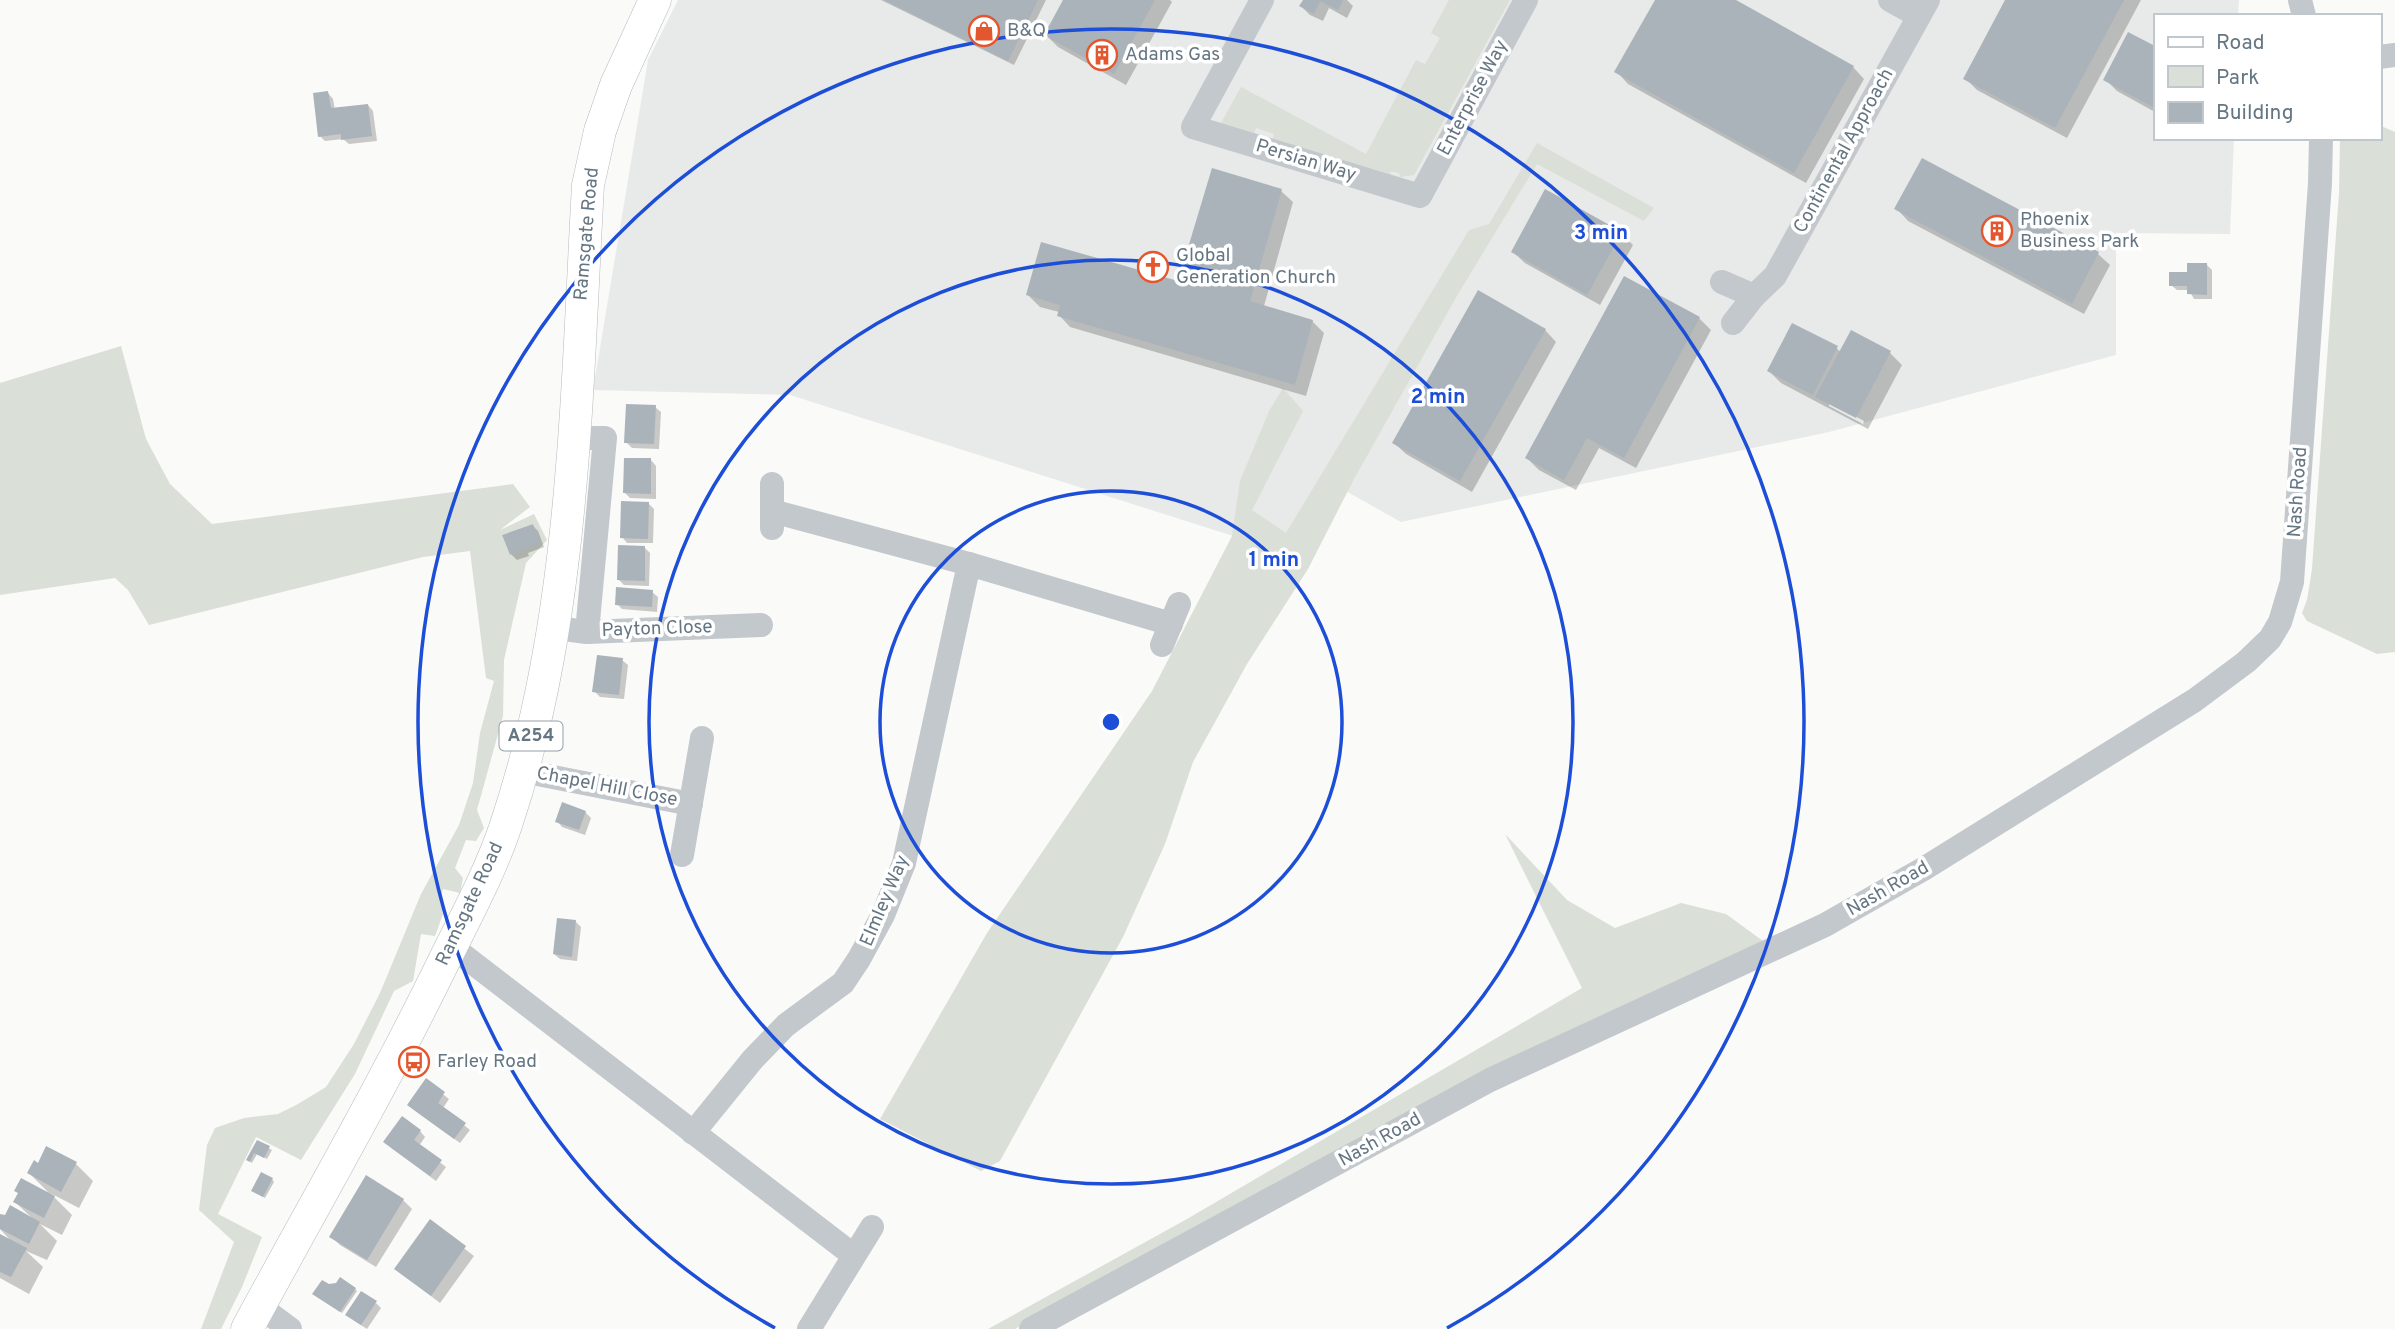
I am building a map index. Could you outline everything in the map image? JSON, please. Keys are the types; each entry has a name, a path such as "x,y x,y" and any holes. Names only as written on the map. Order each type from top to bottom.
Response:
{"main road":[{"name":"Ramsgate Road","path":"253,1317 407,1036 487,873 506,826 540,703 566,538 588,185 600,131 616,85 655,0"}],"street":[{"name":"Persian Way","path":"1262,0 1193,127 1420,196"},
{"name":"Enterprise Way","path":"1420,196 1526,0"},
{"path":"1890,0 1924,8"},
{"name":"Continental Approach","path":"1733,323 1754,296 1775,276 1924,8"},
{"name":"Nash Road","path":"1031,1329 1490,1080 1825,925 1925,868 2195,700 2258,652 2270,639 2280,621 2292,582 2321,140"},
{"path":"1722,282 1754,296"},
{"path":"573,438 605,438 587,632"},
{"path":"772,484 772,519 969,564 1171,624"},
{"name":"Elmley Way","path":"693,1133 753,1059 786,1025 843,983 859,960 883,915 904,863 969,564"},
{"name":"Payton Close","path":"553,627 587,632 761,625"},
{"name":"Chapel Hill Close","path":"682,855 702,738"},
{"name":"Chapel Hill Close","path":"522,771 691,804"},
{"path":"451,946 853,1255"},
{"path":"809,1329 872,1227"},
{"path":"253,1317 290,1329"}],"shaded area":[{"path":"678,0 2239,0 2238,14 2154,14 2154,140 2234,140 2230,234 2116,233 2116,355 1829,432 1401,522 1335,485 1292,551 1233,536 790,395 593,390 648,60"}],"green space":[{"path":"1449,0 1510,0 1414,175 1400,177 1399,173 1391,171 1390,174 1273,139 1274,134 1256,128 1254,133 1221,123 1241,87 1366,154 1416,60 1425,64 1440,38 1431,33"},
{"path":"2381,126 2395,132 2395,652 2377,654 2307,621 2302,613 2312,569 2339,193 2340,140 2381,140"},
{"path":"1537,143 1654,208 1644,221 1537,164 1458,294 1354,479 1308,569 1247,664 1193,762 1165,844 1123,937 1000,1161 981,1171 880,1119 987,933 1152,691 1232,536 1240,481 1269,411 1283,388 1303,411 1252,510 1286,533 1469,230 1489,224"},
{"path":"121,346 146,439 170,484 212,524 513,484 530,507 500,530 534,514 547,540 526,563 504,660 503,716 477,810 484,828 476,841 466,840 455,868 463,878 460,893 443,889 440,901 443,914 435,936 421,934 413,981 394,991 355,1074 301,1160 256,1137 218,1214 262,1237 221,1329 201,1329 234,1242 199,1210 207,1145 215,1128 244,1118 278,1114 326,1087 354,1044 380,993 421,894 459,825 473,783 480,733 494,681 486,678 470,551 423,557 149,625 128,590 115,578 0,595 0,383","holes":["533,524 539,541 510,555 502,535"]},
{"path":"1505,834 1567,900 1615,928 1681,903 1726,914 1763,941 1068,1298 1015,1329 988,1329 1187,1219 1582,988"}],"building":[{"name":"B&Q","path":"884,0 1038,0 1008,61"},
{"name":"Adams Gas","path":"1063,0 1155,0 1114,74 1044,35"},
{"path":"1303,0 1343,0 1338,10 1320,1 1314,14 1299,6"},
{"path":"1655,0 1736,0 1854,66 1794,173 1614,72"},
{"path":"2005,0 2124,0 2055,128 1963,79"},
{"path":"2128,32 2154,45 2154,107 2103,80"},
{"path":"328,91 331,108 368,104 372,136 341,140 341,134 318,137 313,93"},
{"name":"Phoenix Business Park","path":"1922,158 2099,252 2072,304 1894,209"},
{"path":"1212,168 1282,189 1250,301 1313,320 1295,385 1057,316 1060,305 1026,295 1041,242 1178,281"},
{"path":"1545,189 1622,232 1587,295 1511,252"},
{"path":"2187,263 2207,263 2207,295 2187,294 2187,286 2169,286 2169,272 2187,272"},
{"path":"1624,276 1700,317 1624,458 1587,438 1564,480 1525,458"},
{"path":"1478,290 1546,329 1460,481 1392,443"},
{"path":"1792,323 1838,346 1813,395 1767,371"},
{"path":"1851,330 1891,351 1856,418 1815,397"},
{"path":"626,404 656,405 654,444 624,443"},
{"path":"624,458 651,458 651,494 623,493"},
{"path":"621,501 649,502 648,539 620,538"},
{"path":"533,524 540,542 510,555 502,535"},
{"path":"618,545 645,546 645,581 617,580"},
{"path":"616,587 653,590 652,607 615,605"},
{"path":"597,655 623,658 619,695 592,692"},
{"path":"562,802 586,811 579,830 555,822"},
{"path":"557,918 576,920 572,957 553,954"},
{"path":"426,1078 445,1092 438,1103 466,1123 454,1139 407,1105"},
{"path":"402,1116 421,1130 414,1140 442,1160 430,1176 383,1142"},
{"path":"257,1140 270,1146 264,1158 254,1153 250,1162 246,1160"},
{"path":"46,1146 77,1162 61,1192 27,1173 34,1160 38,1163"},
{"path":"261,1172 273,1178 263,1197 251,1191"},
{"path":"366,1175 404,1199 367,1260 329,1237"},
{"path":"21,1178 55,1196 44,1218 13,1202 18,1193 14,1191"},
{"path":"10,1205 40,1222 29,1244 0,1229 0,1214 5,1215"},
{"path":"430,1219 466,1246 431,1296 394,1269"},
{"path":"0,1234 27,1248 11,1277 0,1272"},
{"path":"340,1277 356,1288 340,1312 312,1294 322,1280 329,1284 336,1283"},
{"path":"361,1291 377,1301 361,1325 345,1315"}],"place":[{"name":"B&Q","path":"984,31"},
{"name":"Adams Gas","path":"1102,55"},
{"name":"Phoenix Business Park","path":"1997,231"},
{"name":"Global Generation Church","path":"1153,267"},
{"name":"Farley Road","path":"414,1062"}]}
